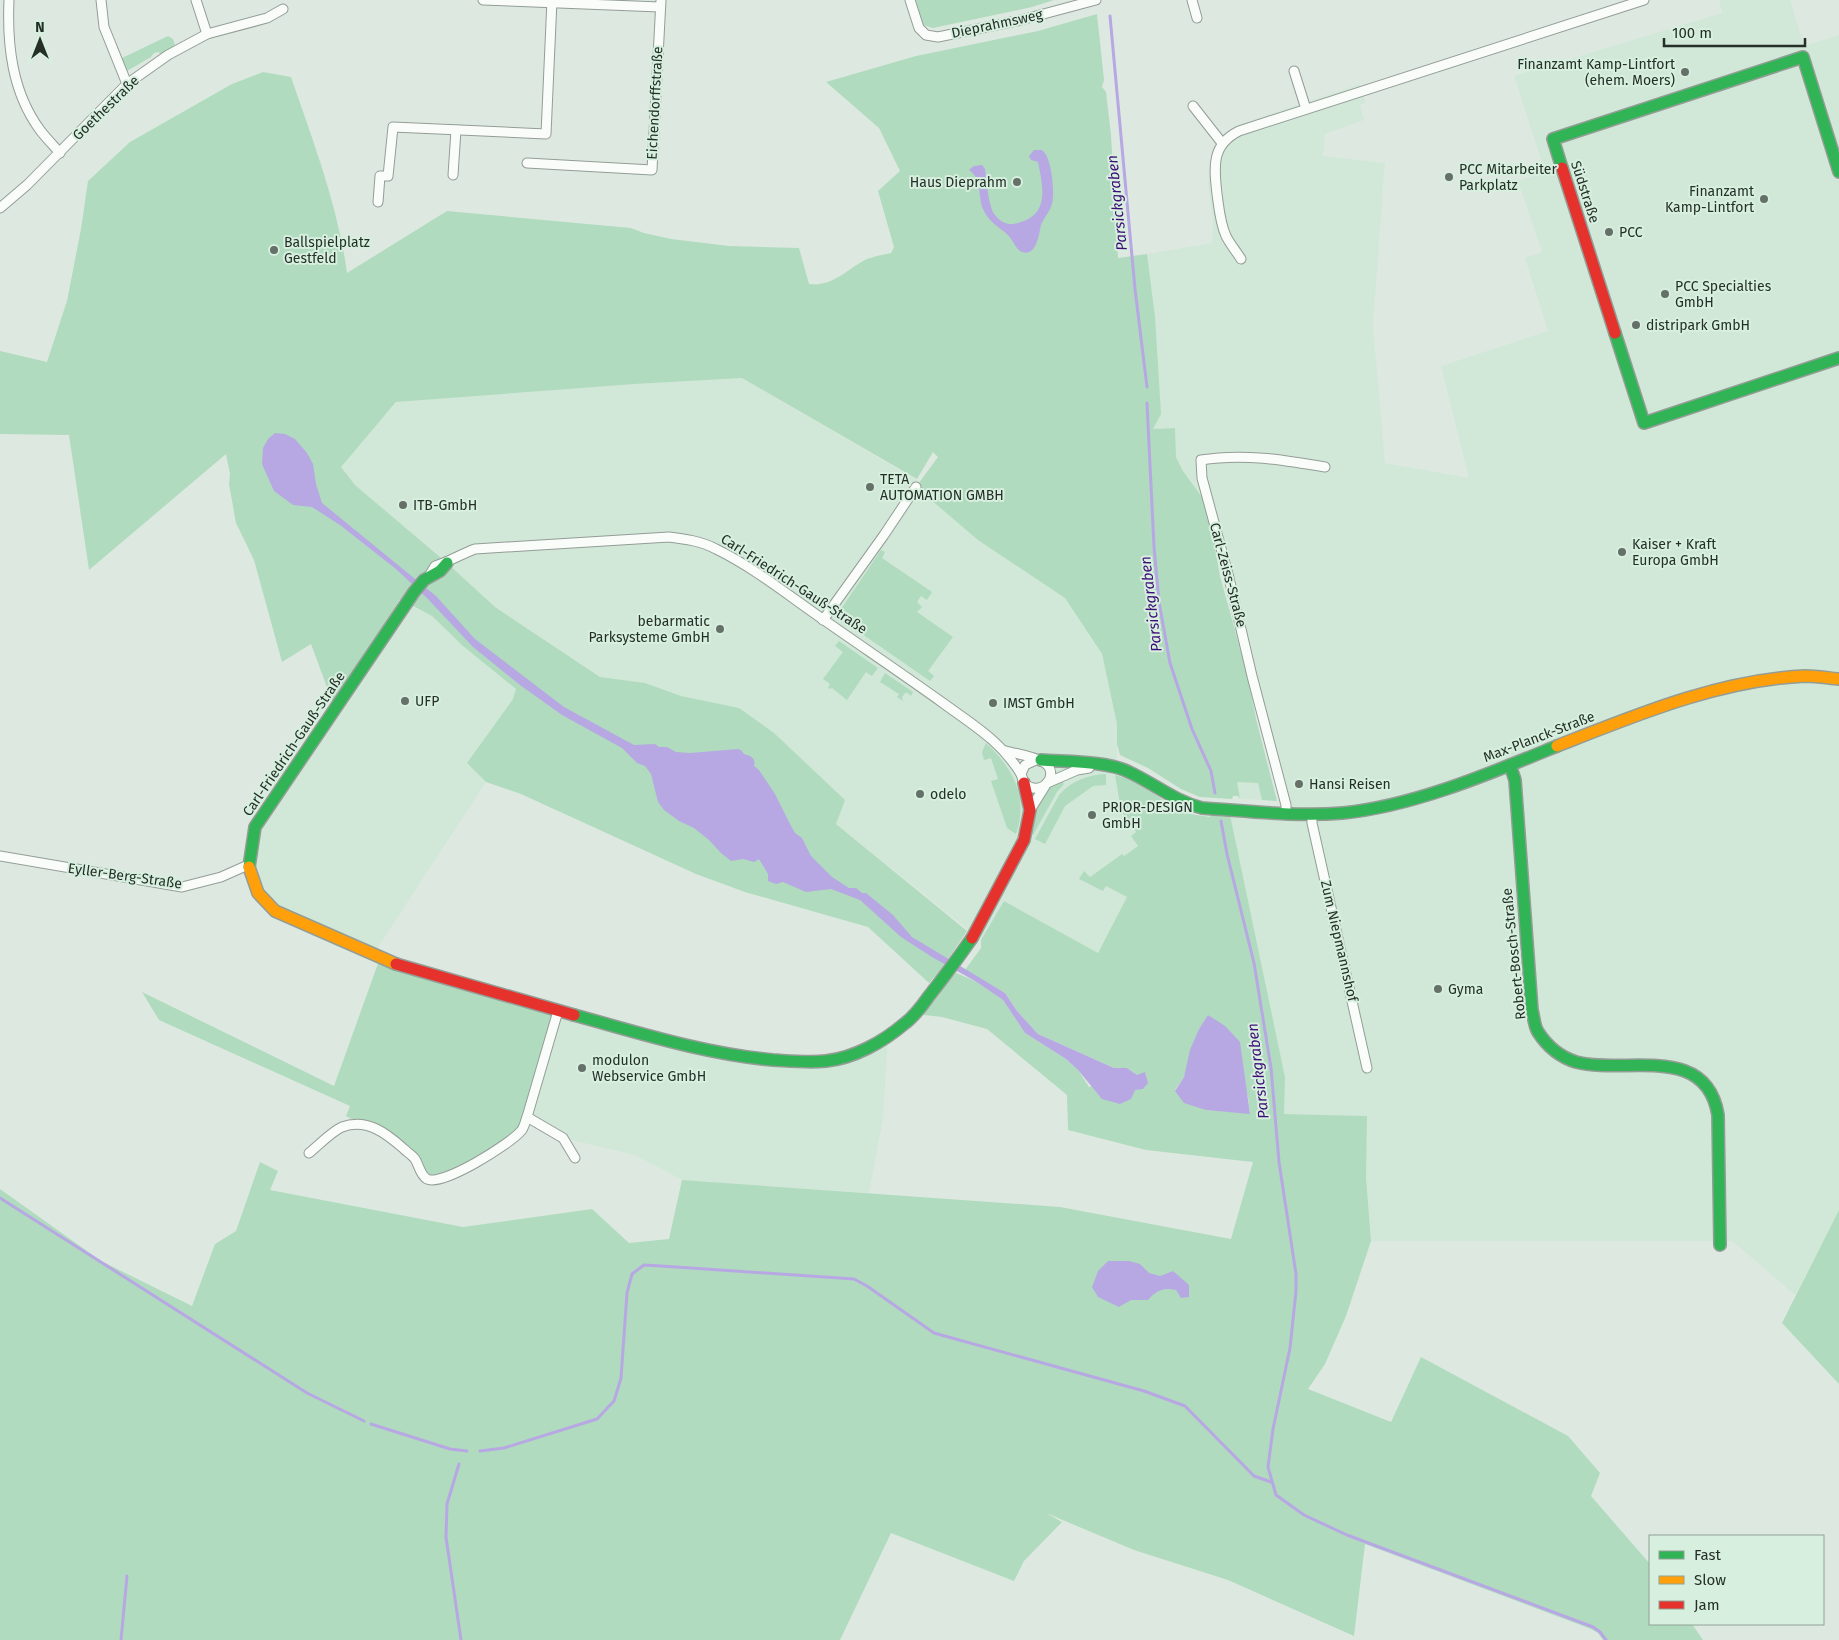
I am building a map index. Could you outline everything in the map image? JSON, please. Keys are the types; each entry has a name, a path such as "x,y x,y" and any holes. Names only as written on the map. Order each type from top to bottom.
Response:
{"street":[{"path":"9,0 8,26 10,50 18,87 39,129 60,153"},
{"path":"101,0 104,27 127,84"},
{"path":"196,0 207,34"},
{"path":"484,0 660,4"},
{"name":"Dieprahmsweg","path":"910,0 919,28 926,35 938,37 1022,20 1096,0"},
{"path":"1192,0 1197,18"},
{"path":"1241,259 1227,236 1220,215 1214,172 1218,150 1229,136 1306,109 1644,0"},
{"path":"378,202 380,176 388,176 392,127 546,134 552,2"},
{"name":"Eichendorffstraße","path":"527,163 652,170 660,4"},
{"name":"Goethestraße","path":"0,208 60,153 127,84 168,55 207,34 267,18 282,9"},
{"name":"Südstraße","path":"1839,172 1803,57 1553,139 1644,423 1839,358"},
{"path":"1294,71 1306,109"},
{"path":"1193,106 1222,143"},
{"path":"454,175 456,130"},
{"name":"Carl-Zeiss-Straße","path":"1286,813 1286,805 1202,478 1201,460 1220,457 1270,457 1326,467"},
{"path":"823,620 916,488"},
{"name":"Carl-Friedrich-Gauß-Straße","path":"1030,810 1023,778 1006,751 988,735 795,599 715,548 697,541 669,537 475,549 460,554 447,563 440,571 426,579 414,592 255,827 248,865 258,893 275,911 395,964 558,1011 718,1054 791,1061 826,1061 844,1057 874,1045 905,1024 915,1014 975,934 1024,840 1030,810 1046,784 1077,770 1104,766"},
{"name":"Max-Planck-Straße","path":"1248,811 1312,814 1374,808 1430,794 1510,766 1632,716 1715,691 1758,682 1806,676 1839,679"},
{"name":"Carl-Friedrich-Gauß-Straße","path":"1006,751 1039,760 1104,766 1128,771 1185,804 1211,809 1248,811"},
{"path":"1039,760 1046,763 1050,770 1050,778 1046,784 1035,788 1023,778 1025,765 1039,760"},
{"name":"Robert-Bosch-Straße","path":"1510,766 1515,780 1532,1010 1538,1032 1550,1048 1565,1059 1580,1064 1666,1065 1683,1069 1701,1079 1712,1096 1717,1110 1719,1127 1720,1245"},
{"name":"Zum Niepmannshof","path":"1312,814 1312,823 1367,1068"},
{"name":"Eyller-Berg-Straße","path":"0,856 182,887 222,877 248,865"},
{"path":"309,1153 341,1128 358,1124 380,1130 415,1159 422,1174 428,1179 437,1180 448,1177 470,1166 521,1131 527,1118 558,1011"},
{"path":"527,1118 564,1138 576,1158"}],"shaded area":[{"path":"1719,0 1790,0 1804,46 1839,35 1839,1210 1795,1295 1732,1241 1371,1241 1366,1178 1367,1116 1284,1114 1285,1077 1229,810 1285,813 1207,504 1183,471 1176,457 1175,428 1152,429 1155,317 1147,254 1212,243 1213,220 1208,183 1215,145 1225,133 1238,125 1360,84 1366,103 1360,105 1364,120 1325,134 1323,156 1385,163 1373,324 1385,463 1469,478 1441,366 1548,331 1525,258 1542,252 1518,181 1545,172 1514,76 1722,13"},
{"path":"1034,150 1042,150 1048,160 1052,176 1053,199 1051,207 1041,225 1034,248 1027,253 1018,249 1008,235 986,215 982,206 978,183 969,170 974,166 982,165 985,169 989,200 995,215 1005,223 1018,223 1035,214 1040,207 1042,199 1038,162 1031,160 1029,156"},
{"path":"742,378 920,482 916,487 1026,571 1065,598 1102,655 1117,724 1115,775 1120,811 1136,833 1138,846 1123,856 1121,854 1090,877 1103,891 1106,886 1127,897 1098,953 1004,901 981,940 836,824 739,708 681,696 645,683 600,677 495,607 447,563 355,485 340,467 397,402"},
{"path":"275,433 285,434 295,439 307,453 313,464 316,484 322,503 436,596 475,639 564,707 634,745 655,744 676,752 690,753 741,750 744,754 754,759 754,766 759,770 775,794 795,833 802,838 811,856 832,877 849,888 856,888 862,893 866,893 893,915 912,937 1005,993 1017,1011 1038,1034 1114,1068 1127,1068 1137,1075 1145,1072 1148,1083 1143,1089 1135,1090 1131,1099 1120,1104 1102,1099 1078,1070 1066,1059 1025,1033 1003,1000 901,937 860,900 831,889 806,892 783,882 776,884 768,881 768,874 759,859 754,862 743,859 731,861 694,828 679,821 664,810 658,802 651,774 645,766 637,763 622,748 562,715 520,685 473,647 427,598 396,569 340,525 312,507 293,505 274,491 262,464 263,448 268,439"},
{"path":"406,603 432,616 463,646 516,689 513,699 468,763 486,782 373,955 275,911 258,893 250,848 255,827"},
{"path":"1236,782 1258,783 1262,800 1240,799"},
{"path":"558,1011 674,1042 826,1061 888,1036 883,1119 869,1193 682,1180 635,1155 563,1138 527,1117"},
{"path":"1208,1015 1225,1026 1240,1042 1250,1114 1206,1110 1184,1103 1175,1091 1184,1077 1190,1050 1199,1029"},
{"path":"1108,1261 1129,1261 1140,1264 1149,1273 1160,1276 1173,1271 1189,1285 1189,1297 1181,1298 1176,1290 1164,1289 1154,1294 1148,1300 1131,1300 1119,1307 1098,1297 1092,1287 1098,1271"}],"green space":[{"path":"916,0 1054,0 1032,7 933,28 923,25"},
{"path":"1097,14 1104,80 1102,87 1106,92 1111,135 1118,258 1147,254 1155,317 1161,414 1153,429 1175,428 1176,457 1183,471 1207,504 1220,576 1247,674 1257,723 1277,801 1262,800 1258,783 1237,782 1240,799 1238,796 1233,796 1232,799 1200,797 1181,789 1148,768 1120,755 1117,744 1117,724 1102,654 1065,598 978,540 916,487 938,457 933,452 917,479 742,378 396,402 341,467 355,485 447,563 495,607 600,677 645,683 681,696 739,708 774,733 845,800 836,824 967,931 939,972 929,983 868,927 745,892 696,874 521,794 486,782 467,763 513,699 516,689 463,646 432,616 400,599 335,709 311,644 282,662 254,560 236,523 226,454 89,570 69,435 0,434 0,351 47,362 67,301 88,181 130,142 232,84 263,72 291,77 331,198 338,223 347,273 447,211 631,228 671,239 729,246 799,248 809,284 818,284 833,280 867,259 891,253 894,247 878,191 900,171 879,128 826,82 916,56 1038,31"},
{"path":"168,36 173,39 175,45 161,54 158,52 154,53 151,57 127,71 122,58"},
{"path":"881,550 885,552 882,558 932,592 927,600 921,596 917,602 922,607 917,612 953,637 928,671 934,676 930,681 837,615"},
{"path":"839,641 878,668 872,676 866,672 847,700 832,688 828,688 830,684 823,679 843,652 835,646"},
{"path":"885,673 913,692 911,696 906,692 902,697 903,701 897,697 899,694 880,682"},
{"path":"986,743 1004,763 1016,784 1021,808 1016,834 1007,828 991,781 998,779 991,758 984,760 982,752"},
{"path":"1106,774 1106,785 1093,786 1065,806 1045,844 1035,839 1059,795 1064,790 1074,782"},
{"path":"1115,775 1135,781 1178,810 1190,814 1210,817 1211,809 1229,810 1285,1077 1284,1114 1367,1116 1366,1178 1371,1241 1346,1316 1325,1364 1308,1389 1391,1422 1421,1357 1568,1436 1600,1473 1591,1496 1649,1563 1649,1625 1693,1625 1703,1640 1603,1640 1598,1633 1591,1629 1365,1544 1354,1636 1228,1580 1134,1550 1046,1513 1062,1522 1024,1561 1014,1581 891,1533 840,1640 0,1640 0,1189 101,1261 192,1306 215,1244 236,1231 260,1162 278,1171 270,1190 463,1227 592,1209 629,1243 669,1239 682,1180 1060,1207 1231,1239 1253,1162 1146,1150 1068,1130 1067,1095 987,1029 942,1017 915,1014 956,973 975,981 1003,1000 1025,1033 1066,1059 1078,1070 1089,1087 1137,1075 1127,1068 1114,1068 1038,1034 1017,1011 1005,993 965,970 981,948 981,940 1004,901 1098,953 1127,897 1106,886 1103,891 1079,879 1084,871 1090,877 1122,854 1124,856 1138,846 1131,836 1136,832 1121,811","holes":["1209,1015 1248,1096 1250,1113 1206,1110 1175,1090 1184,1077 1199,1029"]},
{"path":"1061,779 1064,784 1057,792 1033,835 1030,834 1037,805 1049,786"},
{"path":"380,958 558,1011 521,1131 470,1166 428,1179 399,1145 346,1116 350,1106 159,1020 142,992 334,1086"},
{"path":"1839,1210 1839,1384 1782,1323"}],"waterway":[{"name":"Parsickgraben","path":"1110,16 1135,289 1147,387"},
{"name":"Parsickgraben","path":"1147,403 1154,547 1159,602 1170,663 1192,729 1211,771 1215,793"},
{"path":"1221,821 1227,854 1254,963 1271,1068 1279,1162 1296,1274 1290,1348 1273,1429 1268,1467 1276,1495 1304,1515 1347,1535 1593,1627 1606,1640"},
{"path":"0,1198 307,1393 364,1421"},
{"path":"480,1451 504,1448 597,1419 614,1401 621,1378 627,1293 632,1274 644,1265 854,1279 934,1333 1144,1391 1185,1406 1254,1476 1271,1482"},
{"path":"371,1424 450,1449 467,1451"},
{"path":"459,1464 447,1504 446,1537 461,1640"},
{"path":"121,1640 127,1576"}],"traffic: fast":[{"path":"1562,168 1553,139 1803,57 1839,172"},
{"path":"1615,333 1644,423 1839,358"},
{"path":"249,867 255,827 414,592 424,580 440,571 447,563"},
{"path":"1041,760 1099,764 1120,768 1182,801 1202,808 1272,813 1326,814 1370,809 1425,796 1557,746"},
{"path":"1510,765 1515,780 1532,1010 1537,1030 1545,1042 1554,1050 1576,1062 1617,1066 1661,1066 1681,1070 1698,1078 1710,1092 1718,1115 1720,1245"},
{"path":"574,1015 673,1042 722,1053 773,1060 806,1062 837,1059 868,1048 887,1037 908,1021 921,1007 972,938"}],"traffic: slow":[{"path":"1557,746 1648,711 1741,684 1805,676 1839,679"},
{"path":"249,867 258,893 275,911 396,964"}],"traffic: jam":[{"path":"1562,168 1615,333"},
{"path":"972,938 1024,840 1030,810 1024,783"},
{"path":"396,964 574,1015"}],"place":[{"name":"Finanzamt Kamp-Lintfort (ehem. Moers)","path":"1685,72"},
{"name":"PCC Mitarbeiter Parkplatz","path":"1449,177"},
{"name":"Haus Dieprahm","path":"1017,182"},
{"name":"Finanzamt Kamp-Lintfort","path":"1764,199"},
{"name":"PCC","path":"1609,232"},
{"name":"Ballspielplatz Gestfeld","path":"274,250"},
{"name":"PCC Specialties GmbH","path":"1665,294"},
{"name":"distripark GmbH","path":"1636,325"},
{"name":"TETA AUTOMATION GMBH","path":"870,487"},
{"name":"ITB-GmbH","path":"403,505"},
{"name":"Kaiser + Kraft Europa GmbH","path":"1622,552"},
{"name":"bebarmatic Parksysteme GmbH","path":"720,629"},
{"name":"UFP","path":"405,701"},
{"name":"IMST GmbH","path":"993,703"},
{"name":"Hansi Reisen","path":"1299,784"},
{"name":"odelo","path":"920,794"},
{"name":"PRIOR-DESIGN GmbH","path":"1092,815"},
{"name":"Gyma","path":"1438,989"},
{"name":"modulon Webservice GmbH","path":"582,1068"}]}
